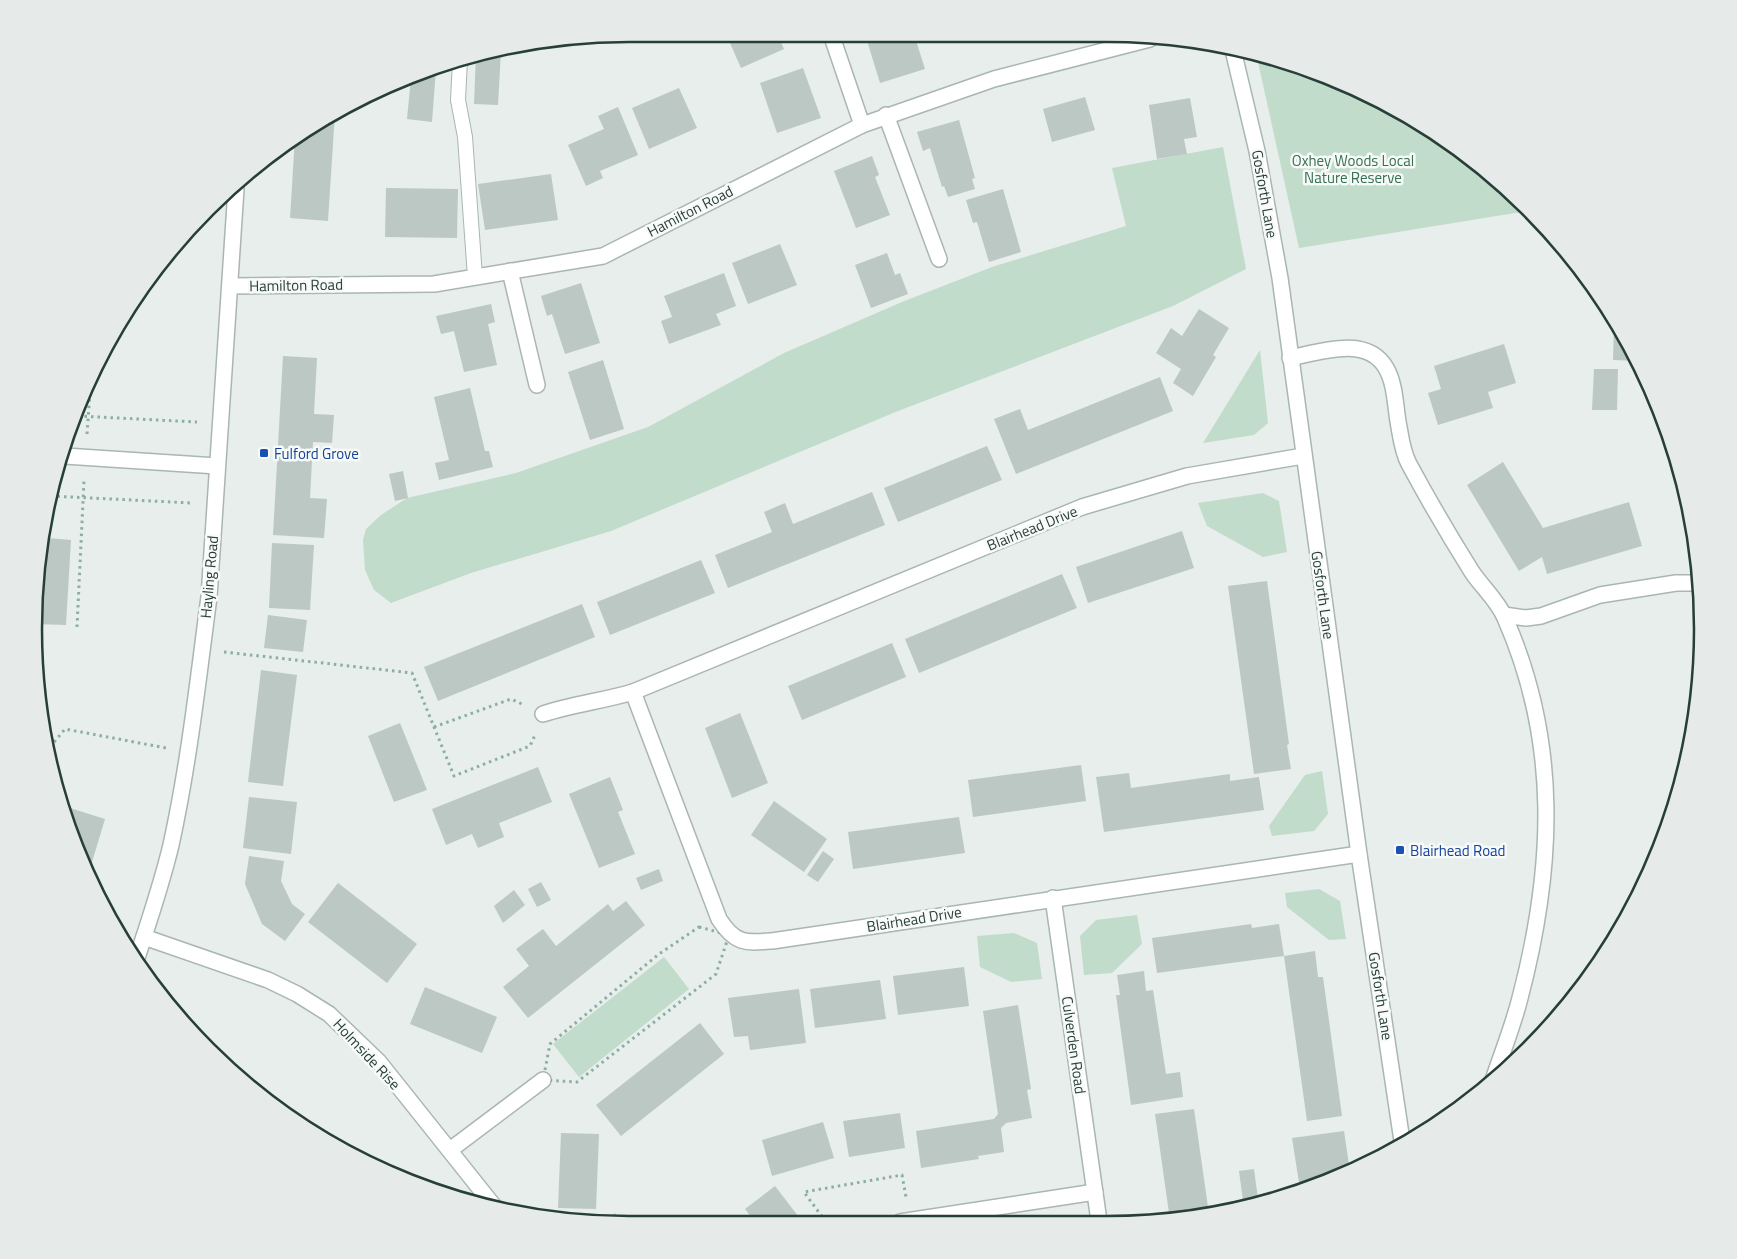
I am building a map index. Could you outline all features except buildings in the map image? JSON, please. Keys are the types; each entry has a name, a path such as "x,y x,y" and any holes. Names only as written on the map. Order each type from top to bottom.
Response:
{"street":[{"path":"835,42 862,125"},
{"name":"Hamilton Road","path":"230,286 434,284 603,256 862,125 886,115 994,79 1133,43"},
{"name":"Gosforth Lane","path":"1235,57 1257,151 1280,278 1359,854 1402,1138"},
{"path":"886,115 939,259"},
{"name":"Hayling Road","path":"139,952 170,847 189,752 209,597 236,194"},
{"path":"510,271 537,385"},
{"path":"1290,358 1352,348 1371,352 1386,368 1393,388 1406,459 1473,573 1504,615 1521,660 1535,709 1544,758 1547,840 1540,913 1522,990 1496,1070"},
{"path":"69,456 217,466"},
{"name":"Blairhead Drive","path":"543,714 569,706 603,701 633,692 1082,507 1187,476 1303,456"},
{"path":"1504,615 1526,618 1540,616 1609,593 1676,583 1692,583"},
{"path":"633,692 719,919 729,935"},
{"name":"Blairhead Drive","path":"729,935 750,942 772,941 1359,854"},
{"name":"Culverden Road","path":"1053,898 1099,1216"},
{"name":"Holmside Rise","path":"144,937 268,980 297,994 329,1014 379,1062 488,1198"},
{"path":"450,1150 543,1080"},
{"path":"939,1216 1095,1192"}],"lane":[{"path":"460,68 458,100 465,137 475,277"}],"path":[{"path":"76,627 90,399"},
{"path":"83,416 221,423"},
{"path":"59,496 215,504"},
{"path":"202,650 412,673 434,727 454,776 530,746 543,714 510,699 434,727"},
{"path":"54,743 65,729 189,752"},
{"path":"699,927 729,935 716,974 577,1082 543,1080 550,1044 659,954 699,927"},
{"path":"822,1216 804,1192 902,1175"}],"green space":[{"name":"Oxhey Woods Local Nature Reserve","path":"1258,63 1332,87 1401,121 1434,141 1465,164 1521,212 1299,248"},
{"path":"1223,147 1246,269 1173,306 898,411 611,531 471,573 391,603 374,590 365,570 363,540 366,529 381,515 407,498 516,473 648,427 784,353 902,302 992,267 1126,226 1112,168"},
{"path":"1260,350 1268,423 1254,435 1203,443"},
{"path":"1263,493 1279,501 1287,552 1263,557 1207,526 1198,503"},
{"path":"1322,771 1328,814 1314,831 1272,836 1269,826 1305,775"},
{"path":"1319,889 1340,901 1346,939 1329,940 1287,907 1285,893"},
{"path":"1137,915 1142,944 1112,973 1084,975 1080,936 1096,920"},
{"path":"1014,933 1037,943 1042,979 1011,982 980,967 977,936"},
{"path":"664,957 689,989 579,1077 553,1044"}],"place":[{"name":"Fulford Grove","path":"264,453"},
{"name":"Blairhead Road","path":"1400,850"}]}
